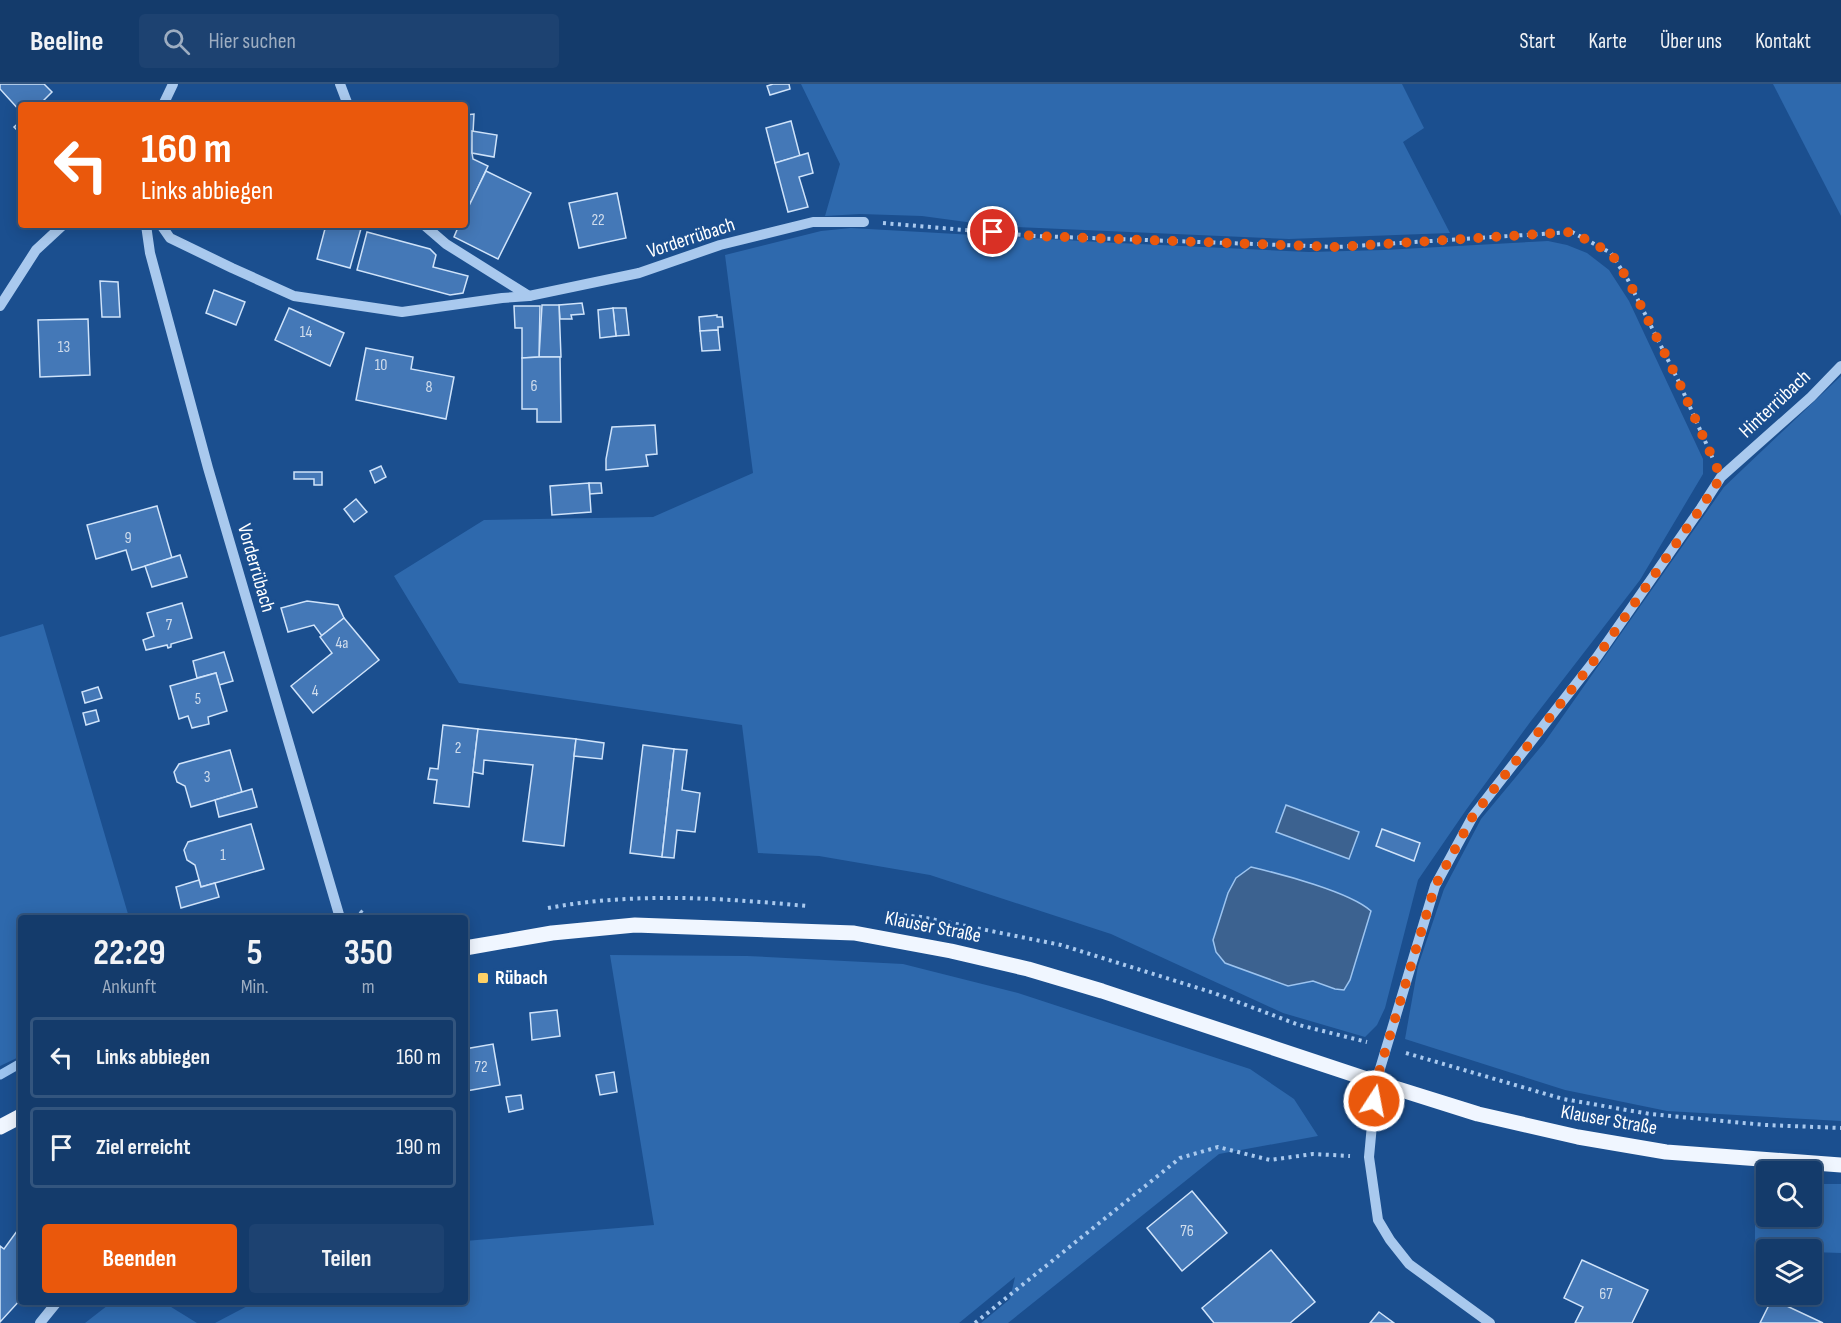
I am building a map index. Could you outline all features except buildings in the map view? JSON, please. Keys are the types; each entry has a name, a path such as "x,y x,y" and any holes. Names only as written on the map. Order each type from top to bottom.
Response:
{"main road":[{"name":"Klauser Straße","path":"468,947 552,933 635,925 854,933 951,951 1028,969 1478,1114 1578,1137 1666,1152 1841,1165"},
{"path":"0,1127 18,1118"}],"street":[{"path":"164,102 173,84"},
{"path":"340,84 347,102"},
{"name":"Vorderrübach","path":"164,228 171,237 294,296 402,312 529,296 639,273 720,245 813,222 864,222"},
{"path":"0,306 36,250 60,228"},
{"name":"Vorderrübach","path":"147,228 150,253 208,468 339,915"},
{"path":"427,228 446,244 529,296"},
{"name":"Hinterrübach","path":"1376,1082 1435,886 1473,816 1597,657 1721,477 1811,397 1841,366"},
{"path":"1376,1082 1369,1157 1378,1220 1408,1264 1490,1323"},
{"path":"40,1323 55,1305"}],"path":[{"path":"864,222 1035,236 1337,247 1572,232 1611,253 1628,280 1678,380 1721,477"},
{"path":"975,1323 1180,1158 1218,1147 1270,1160 1313,1154 1369,1157"}],"shaded area":[{"path":"801,84 1402,84 1424,128 1403,142 1450,233 1289,239 996,226 922,216 860,214 825,216 840,164"},
{"path":"1773,84 1841,84 1841,216"},
{"path":"851,228 1309,252 1548,241 1587,253 1609,270 1629,301 1703,459 1703,474 1640,580 1531,721 1418,880 1385,1008 1377,1025 1365,1037 1283,1013 1111,934 930,875 819,856 758,853 742,725 459,683 394,576 484,520 653,517 753,473 725,255 821,231"},
{"path":"1841,376 1841,1121 1667,1111 1565,1090 1405,1039 1418,966 1444,889 1481,819 1544,743 1724,487"},
{"path":"43,624 128,914 130,915 18,915 18,1057 0,1066 0,637"},
{"path":"1286,805 1359,832 1349,859 1276,832"},
{"path":"1251,867 1332,891 1348,897 1371,911 1350,980 1344,990 1313,981 1288,986 1225,963 1216,952 1213,940 1228,893 1236,878"},
{"path":"610,955 747,956 903,964 1018,993 1250,1069 1294,1099 1318,1136 1219,1154 1008,1323 981,1323 1010,1299 1015,1277 959,1323 215,1323 249,1305 468,1305 468,1241 654,1225"},
{"path":"1755,1183 1756,1227 1822,1227 1822,1184 1841,1184 1841,1253 1822,1252 1822,1239 1756,1239 1755,1251"},
{"path":"108,1305 168,1305 197,1323 85,1323"}],"waterway":[{"path":"0,1075 18,1065"}],"place":[{"name":"Rübach","path":"483,978"}],"route":[{"path":"993,232 1035,236 1337,247 1572,232 1611,253 1628,280 1678,380 1721,477 1597,657 1473,816 1435,886 1376,1082 1374,1101"}]}
